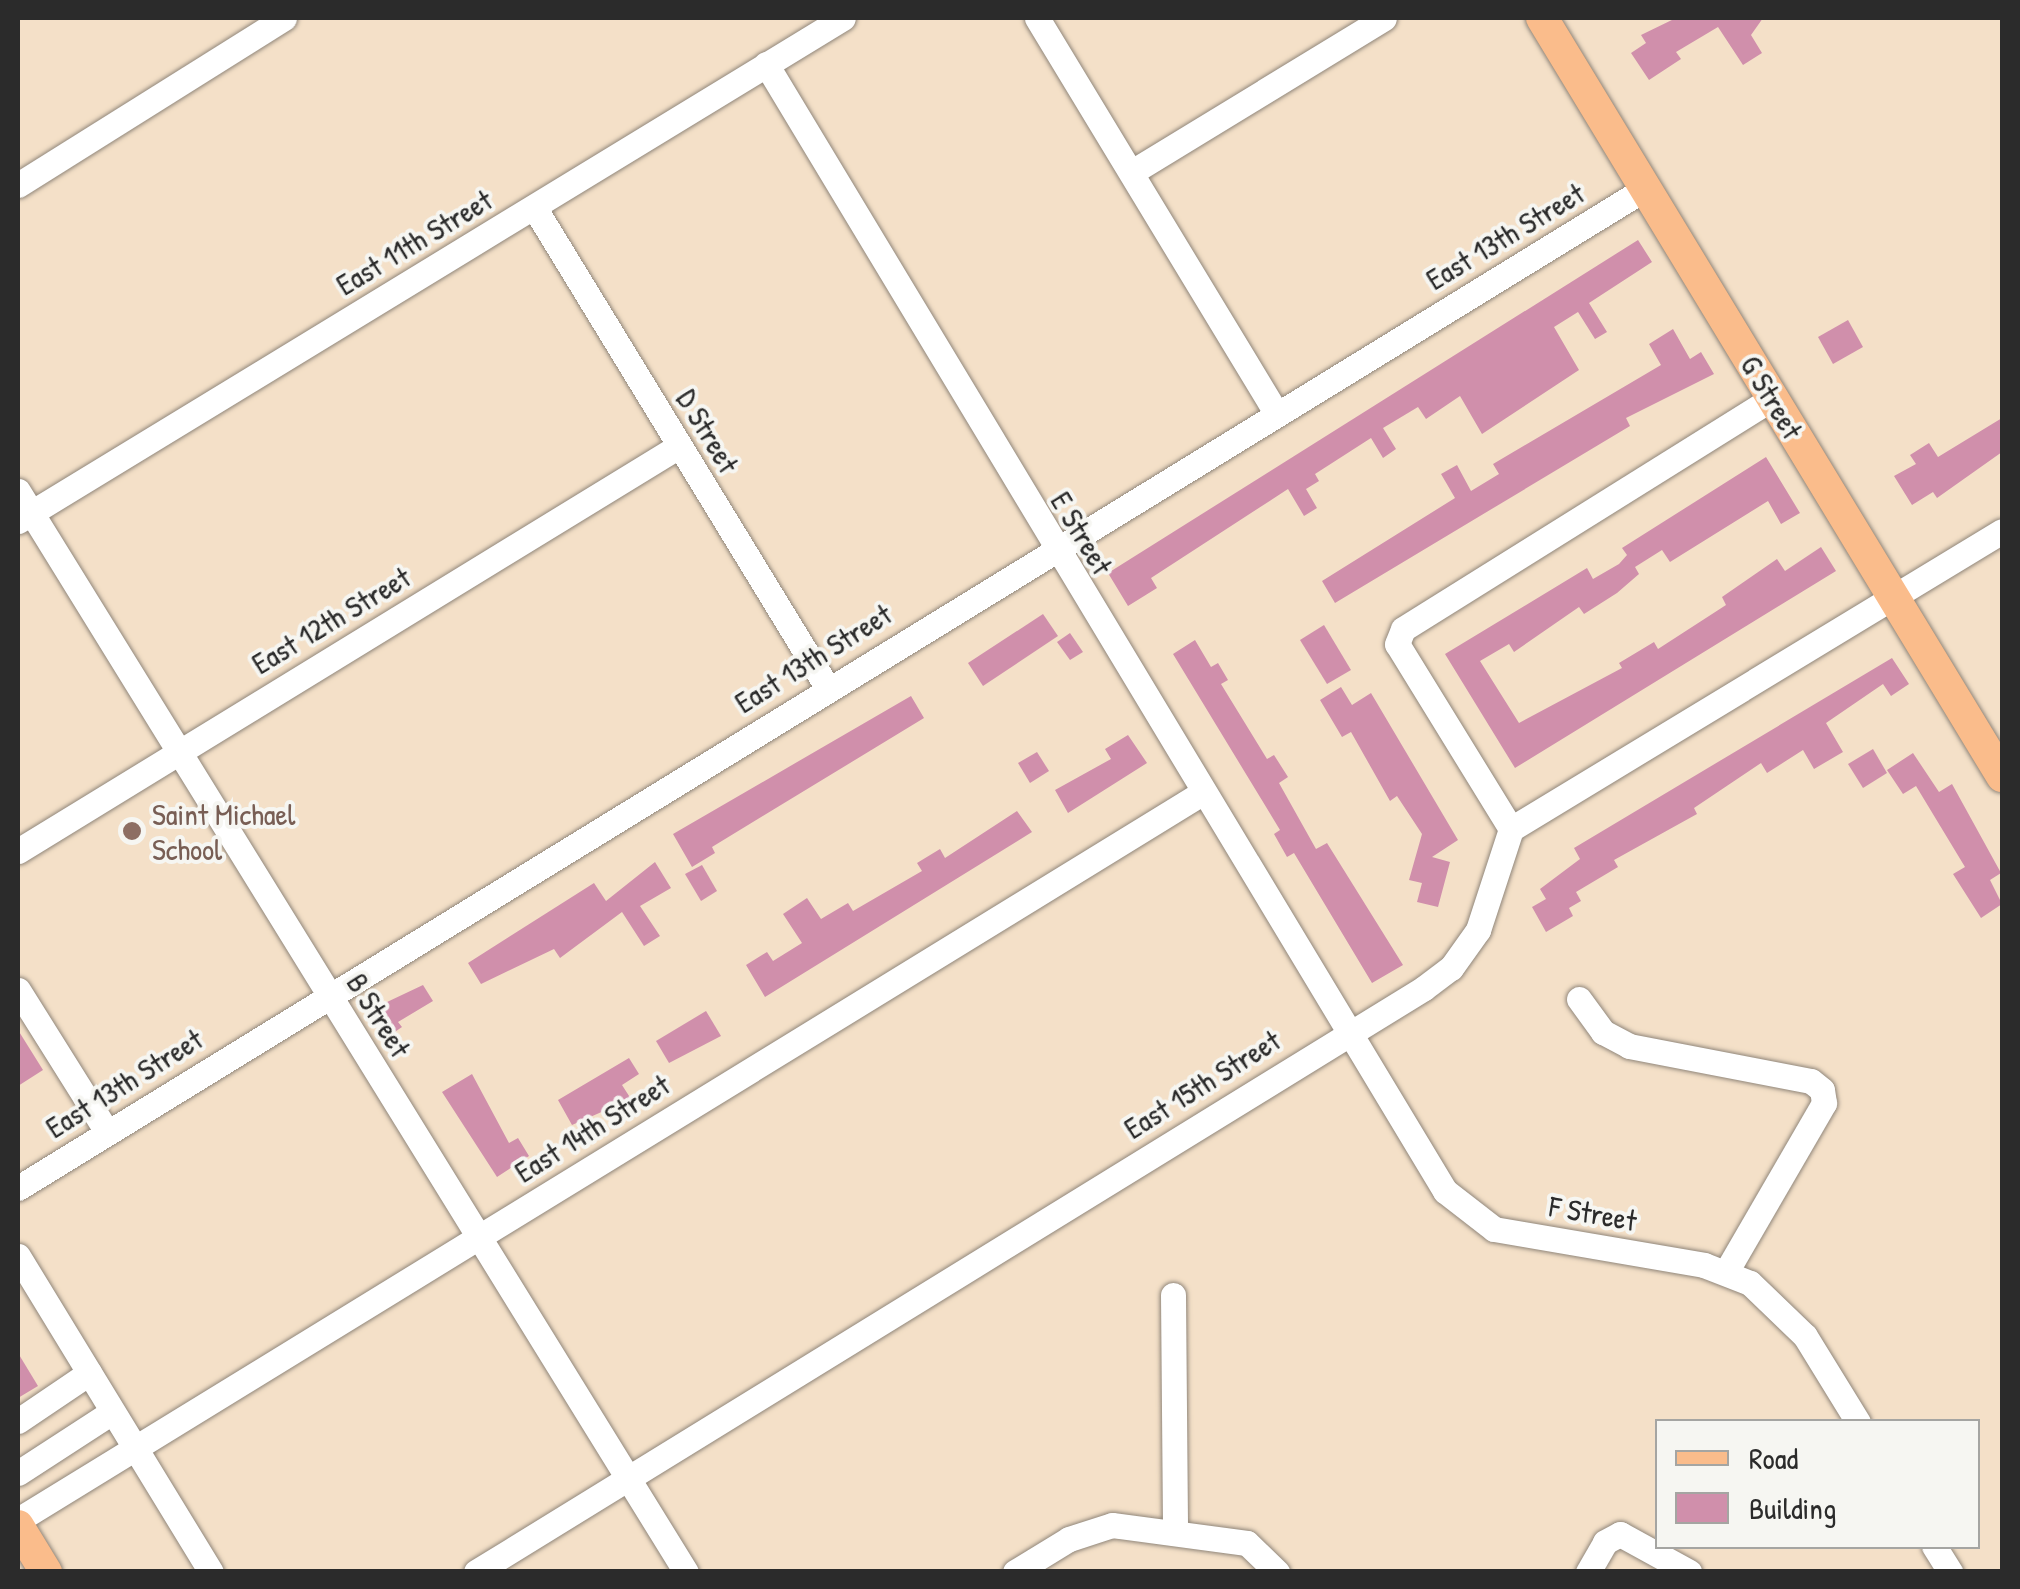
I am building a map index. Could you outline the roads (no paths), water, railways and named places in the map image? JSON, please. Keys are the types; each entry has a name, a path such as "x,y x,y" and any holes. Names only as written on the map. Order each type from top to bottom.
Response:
{"main road":[{"name":"G Street","path":"1548,20 2002,776"},
{"path":"18,1523 46,1572"}],"street":[{"path":"18,185 284,18"},
{"name":"East 11th Street","path":"22,508 534,207 843,18"},
{"path":"1037,18 1276,413"},
{"path":"1132,172 1384,18"},
{"name":"E Street","path":"766,64 1053,548 1348,1032"},
{"name":"East 13th Street","path":"18,1188 1053,548 1646,188"},
{"name":"D Street","path":"534,207 827,687"},
{"path":"1772,398 1403,628 1396,644 1512,829 2002,530"},
{"name":"East 12th Street","path":"18,851 679,446"},
{"name":"B Street","path":"22,508 686,1572"},
{"name":"East 14th Street","path":"18,1523 1202,794"},
{"name":"East 15th Street","path":"476,1572 1451,968 1478,930 1512,829"},
{"path":"18,990 107,1132"},
{"path":"1579,999 1603,1032 1629,1046 1811,1081 1822,1090 1824,1103 1726,1272"},
{"name":"F Street","path":"1348,1032 1445,1191 1469,1216 1494,1229 1726,1272 1770,1297 1805,1336 1856,1419"},
{"path":"18,1256 211,1572"},
{"path":"1173,1296 1175,1532"},
{"path":"18,1422 89,1373"},
{"path":"18,1473 112,1412"},
{"path":"1016,1572 1069,1539 1112,1525 1246,1543 1277,1572"},
{"path":"1588,1572 1606,1542 1620,1534 1689,1572"},
{"path":"1936,1549 1950,1572"}],"place":[{"name":"Saint Michael School","path":"132,831"}]}
